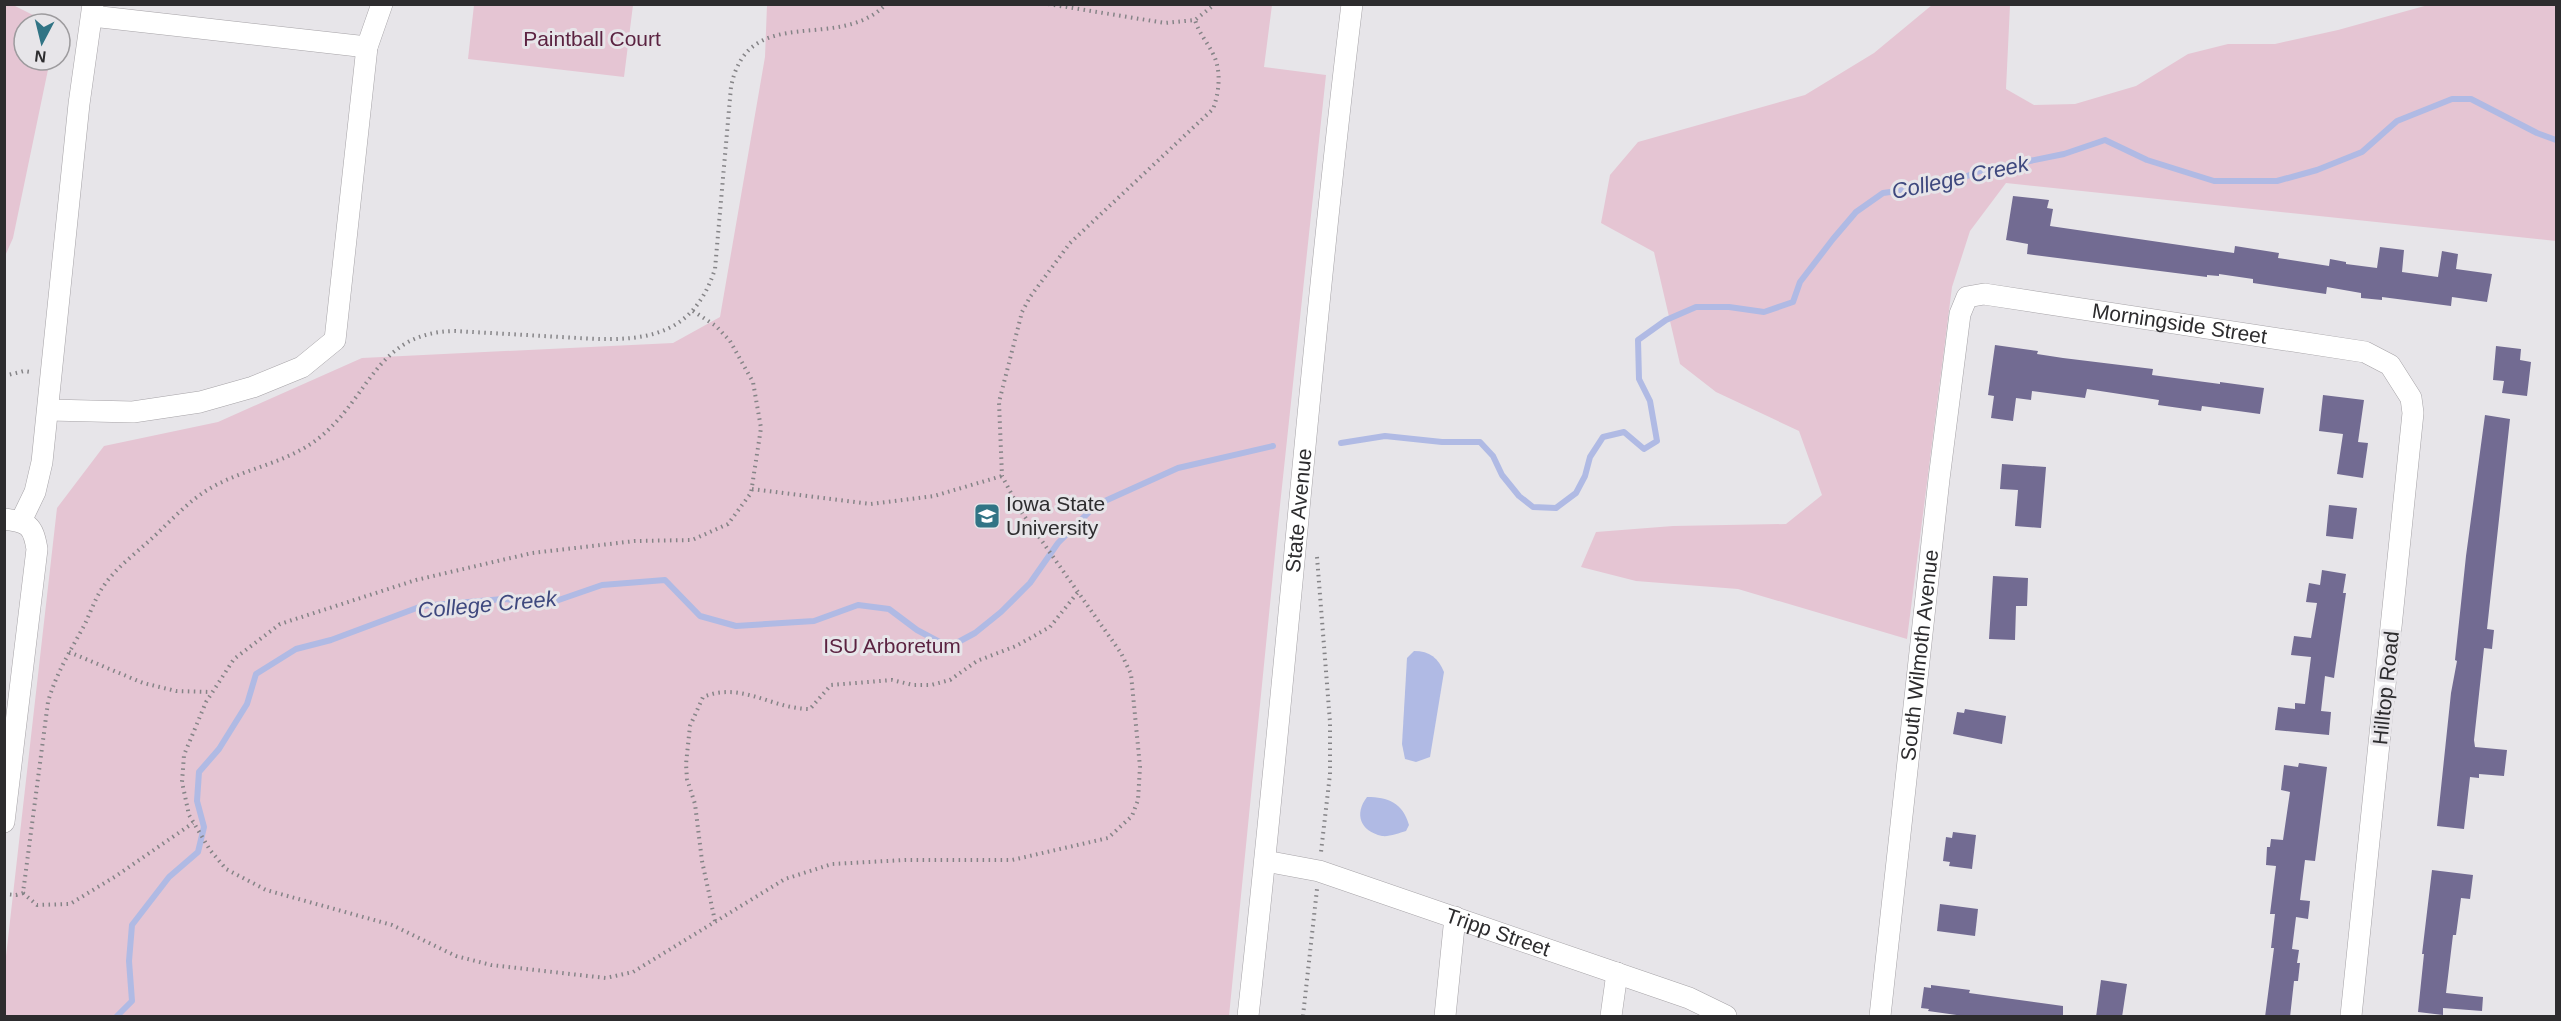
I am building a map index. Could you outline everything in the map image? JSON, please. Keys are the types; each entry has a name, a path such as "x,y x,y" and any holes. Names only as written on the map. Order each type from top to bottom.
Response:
{"street":[{"path":"49,411 132,412 200,402 253,387 302,368 335,340 367,47 382,4"},
{"name":"State Avenue","path":"1248,1017 1265,861 1309,388 1352,4"},
{"path":"4,822 37,549 29,525 13,520 35,492 49,411 79,105 93,10 367,47"},
{"name":"Morningside Street","path":"1967,297 1984,294 2365,352 2390,365"},
{"name":"South Wilmoth Avenue","path":"1880,1017 1939,479 1960,314 1967,297"},
{"name":"Hilltop Road","path":"2351,1017 2413,413 2411,398 2390,365"},
{"name":"Tripp Street","path":"1265,861 1319,871 1455,917 1689,998 1726,1017"},
{"path":"1445,1017 1455,917"},
{"path":"1611,1017 1617,973"}],"path":[{"path":"821,23 860,21 873,15 886,4"},
{"path":"1048,4 1153,22 1180,23 1195,20 1215,4"},
{"path":"693,311 716,326 730,341 753,382 761,428 752,489 728,524 692,540 635,541 532,553 416,580 280,624 234,659 206,702 184,755 182,782 193,823 210,850 226,869 266,890 392,925 456,956 491,965 606,978 633,972 785,879 832,864 905,860 1012,860 1108,838 1116,831 1132,816 1138,800 1140,767 1131,674 1121,653 1020,510 1002,476 999,402 1022,312 1030,297 1070,243 1213,109 1220,91 1215,58 1195,20"},
{"path":"23,893 48,702 53,684 105,584 180,512 209,489 284,459 317,439 346,413 386,359 410,340 436,331 630,339 659,334 679,323 693,311 704,296 715,269 733,74 738,60 754,39"},
{"path":"752,489 871,504 934,496 1002,476"},
{"path":"1317,545 1317,573 1330,722 1330,774 1320,859"},
{"path":"715,921 702,861 695,804 687,779 686,764 690,726 703,697 714,693 744,693 792,709 810,709 831,685 892,680 913,685 931,685 950,680 977,661 1023,642 1050,627 1078,592"},
{"path":"69,652 143,683 176,691 212,692"},
{"path":"23,893 37,905 70,904 193,823"},
{"path":"1303,1017 1317,884"},
{"path":"4,894 23,893"}],"green space":[{"path":"4,5 13,5 27,12 12,12 12,72 48,72 13,238 5,256"},
{"name":"Paintball Court","path":"474,5 633,5 624,77 468,59"},
{"name":"ISU Arboretum","path":"767,5 1272,5 1264,67 1326,75 1229,1016 5,1016 5,965 57,508 104,446 218,422 362,358 673,343 720,317 765,57"},
{"path":"1932,5 2010,5 2006,89 2034,105 2075,104 2136,86 2188,54 2228,44 2275,44 2338,30 2428,5 2556,5 2556,241 2006,183 1970,231 1952,287 1907,639 1738,589 1636,581 1581,567 1596,532 1673,526 1786,524 1822,495 1799,431 1716,392 1680,364 1654,252 1601,223 1610,175 1638,142 1805,95 1874,53"}],"water":[{"path":"1414,651 1425,652 1433,656 1444,672 1430,757 1416,762 1405,759 1402,744 1407,658"},
{"path":"1367,797 1382,798 1399,806 1409,825 1406,831 1382,836 1364,826 1360,815"}],"building":[{"path":"2013,196 2049,200 2047,208 2053,209 2050,226 2234,253 2235,246 2279,253 2278,258 2329,266 2330,259 2346,262 2346,264 2377,268 2380,247 2404,250 2402,272 2438,277 2442,251 2458,254 2456,269 2492,274 2487,302 2452,297 2451,306 2382,297 2382,300 2361,298 2361,293 2327,287 2326,294 2253,283 2253,279 2219,274 2219,276 2207,275 2207,277 2027,254 2028,244 2006,240"},
{"path":"1995,345 2038,351 2037,354 2063,358 2153,369 2152,375 2264,388 2260,414 2202,406 2201,411 2158,405 2159,400 2087,389 2085,398 2032,391 2031,400 2016,398 2013,421 1991,418 1994,396 1988,395"},
{"path":"2496,346 2521,349 2520,360 2531,362 2527,396 2502,393 2504,381 2493,380"},
{"path":"2323,395 2364,400 2358,442 2368,443 2363,478 2337,474 2343,434 2319,431"},
{"path":"2485,415 2510,419 2487,629 2494,630 2492,649 2484,648 2474,740 2475,747 2507,750 2504,776 2479,774 2479,778 2470,777 2464,829 2437,826 2451,693 2457,661 2455,660 2466,556"},
{"path":"2002,464 2046,467 2041,528 2015,526 2018,490 2000,489"},
{"path":"2329,505 2357,508 2353,539 2326,536"},
{"path":"2322,570 2346,574 2343,593 2346,593 2334,678 2325,676 2321,711 2331,712 2329,735 2275,730 2278,707 2295,709 2295,703 2305,704 2311,657 2291,655 2294,636 2311,638 2317,603 2306,602 2309,583 2320,585"},
{"path":"1993,576 2028,578 2027,606 2016,606 2015,640 1989,639"},
{"path":"1965,709 2006,716 2002,744 1953,734 1957,712 1964,713"},
{"path":"2299,763 2327,767 2315,861 2305,860 2300,900 2310,901 2308,919 2296,917 2292,949 2299,950 2297,963 2300,963 2298,981 2294,981 2290,1017 2265,1017 2274,948 2271,948 2275,914 2270,914 2276,866 2266,865 2267,847 2270,847 2271,839 2283,840 2290,792 2281,790 2284,765 2298,767"},
{"path":"1953,832 1976,835 1972,869 1949,866 1950,862 1943,861 1946,837 1952,838"},
{"path":"2432,870 2473,875 2470,899 2461,898 2456,935 2453,935 2446,993 2483,997 2482,1011 2443,1008 2443,1015 2418,1012"},
{"path":"1940,904 1978,909 1975,936 1937,931"},
{"path":"2101,980 2127,984 2122,1017 2096,1017"},
{"path":"1931,985 1970,990 1969,993 2063,1006 2063,1017 1971,1017 1928,1011 1929,1009 1921,1008 1924,987 1931,988"}],"waterway":[{"name":"College Creek","path":"1341,443 1385,436 1442,442 1480,442 1493,456 1502,475 1519,496 1533,507 1556,508 1576,493 1585,476 1590,457 1603,437 1624,432 1644,449 1657,441 1650,401 1639,379 1638,340 1666,320 1696,307 1729,307 1764,312 1793,302 1800,282 1833,239 1856,212 1883,193 1912,189 1929,182 1957,180 1980,171 2064,154 2105,140 2147,160 2214,181 2277,181 2317,170 2362,152 2397,121 2452,99 2471,99 2537,133 2556,140"},
{"name":"College Creek","path":"117,1016 132,1001 129,961 132,925 169,877 198,852 204,827 197,801 199,772 219,749 247,704 256,674 296,649 331,640 422,606 503,599 550,603 602,585 665,580 700,616 736,626 814,621 858,605 889,609 917,630 949,647 975,633 1001,612 1030,583 1058,543 1096,505 1178,468 1273,446"}],"place":[{"name":"Iowa State University","path":"987,516"}]}
